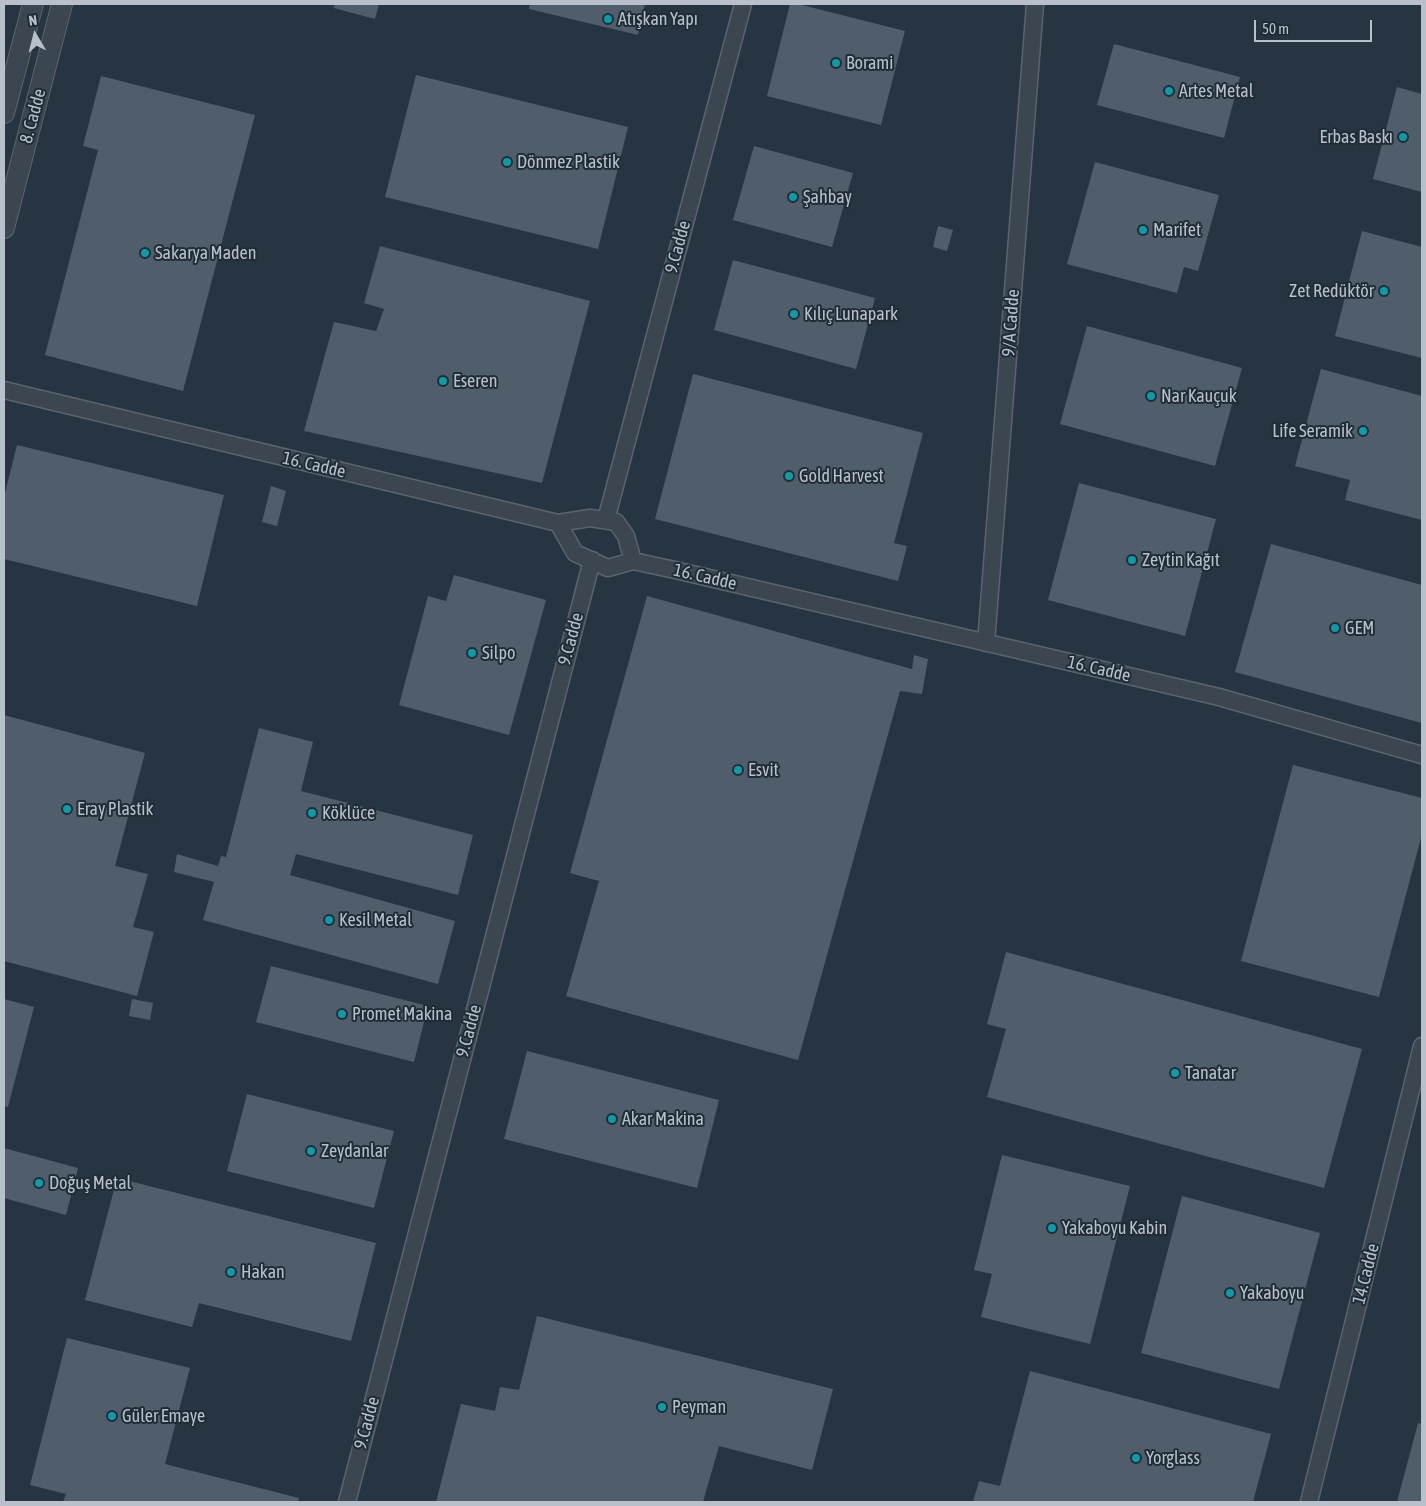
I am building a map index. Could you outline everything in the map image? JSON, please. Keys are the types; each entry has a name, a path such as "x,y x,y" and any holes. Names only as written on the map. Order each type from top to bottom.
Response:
{"street":[{"name":"8. Cadde","path":"4,113 33,4"},
{"name":"8. Cadde","path":"4,228 62,4"},
{"name":"9.Cadde","path":"606,520 743,4"},
{"name":"9/A Cadde","path":"986,643 1035,4"},
{"name":"16. Cadde","path":"4,390 558,524 575,553 608,568 633,561 1219,697 1422,755"},
{"path":"558,524 590,518 616,522 626,536 633,561"},
{"name":"9.Cadde","path":"347,1502 592,560"},
{"name":"14.Cadde","path":"1309,1502 1422,1046"}],"building":[{"path":"335,4 379,4 375,19 334,8"},
{"name":"Atışkan Yapı","path":"530,4 645,4 638,35 529,9"},
{"name":"Borami","path":"790,4 798,4 905,31 881,125 767,96"},
{"name":"Artes Metal","path":"1114,44 1240,77 1224,138 1097,105"},
{"name":"Dönmez Plastik","path":"416,75 628,127 598,249 385,197"},
{"name":"Sakarya Maden","path":"101,76 255,115 183,391 45,355 98,150 83,146"},
{"name":"Erbas Baskı","path":"1397,87 1422,94 1422,192 1373,179"},
{"name":"Şahbay","path":"754,146 853,173 832,247 733,220"},
{"name":"Marifet","path":"1095,162 1219,195 1198,271 1184,267 1177,293 1067,264"},
{"path":"938,226 953,230 947,251 933,247"},
{"name":"Zet Redüktör","path":"1362,231 1422,247 1422,358 1335,336"},
{"name":"Eseren","path":"380,246 590,301 542,483 304,431 334,322 376,331 384,309 364,303"},
{"name":"Kılıç Lunapark","path":"733,260 875,298 856,369 714,330"},
{"name":"Nar Kauçuk","path":"1087,326 1242,368 1215,466 1060,424"},
{"name":"Life Seramik","path":"1321,369 1422,396 1422,520 1345,500 1350,480 1295,466"},
{"name":"Gold Harvest","path":"693,374 923,433 894,543 907,546 898,581 655,519"},
{"path":"17,445 224,495 197,606 4,559 4,497"},
{"name":"Zeytin Kağıt","path":"1079,483 1216,519 1185,636 1048,600"},
{"path":"271,486 286,491 277,526 262,522"},
{"name":"GEM","path":"1271,544 1422,585 1422,723 1235,672"},
{"name":"Silpo","path":"454,575 546,600 509,735 399,705 428,596 446,601"},
{"name":"Esvit","path":"647,596 912,669 914,655 928,659 922,694 900,691 798,1060 566,996 599,881 570,873"},
{"name":"Eray Plastik","path":"4,715 145,753 115,866 148,874 133,927 154,932 137,996 4,961"},
{"path":"259,728 313,742 301,791 473,835 458,895 296,854 290,875 455,921 438,984 203,920 214,882 174,872 177,854 218,866 221,856 226,857"},
{"path":"1293,765 1422,798 1422,834 1379,997 1241,961"},
{"name":"Tanatar","path":"1006,952 1362,1049 1324,1188 987,1097 1006,1029 987,1024"},
{"name":"Promet Makina","path":"271,966 428,1006 414,1062 256,1022"},
{"path":"4,999 34,1007 8,1107 4,1106"},
{"path":"132,999 153,1003 150,1020 129,1016"},
{"name":"Akar Makina","path":"527,1051 719,1100 697,1188 504,1139"},
{"name":"Zeydanlar","path":"247,1094 394,1131 374,1208 227,1171"},
{"name":"Doğuş Metal","path":"4,1148 78,1168 66,1215 4,1198"},
{"name":"Yakaboyu Kabin","path":"1002,1155 1130,1186 1090,1344 981,1317 992,1274 974,1270"},
{"name":"Hakan","path":"117,1178 376,1243 351,1341 199,1303 192,1327 85,1300"},
{"name":"Yakaboyu","path":"1182,1196 1320,1233 1279,1389 1141,1353"},
{"name":"Peyman","path":"537,1316 833,1389 812,1470 719,1446 703,1502 436,1502 461,1404 495,1411 500,1387 519,1390"},
{"name":"Güler Emaye","path":"67,1338 190,1368 165,1464 299,1498 298,1502 63,1502 66,1494 30,1485"},
{"name":"Yorglass","path":"1030,1371 1271,1434 1253,1502 973,1502 979,1481 1000,1486"},
{"path":"1418,1423 1422,1424 1422,1502 1397,1502"}],"place":[{"name":"Atışkan Yapı","path":"608,19"},
{"name":"Borami","path":"836,63"},
{"name":"Artes Metal","path":"1169,91"},
{"name":"Erbas Baskı","path":"1403,137"},
{"name":"Dönmez Plastik","path":"507,162"},
{"name":"Şahbay","path":"793,197"},
{"name":"Marifet","path":"1143,230"},
{"name":"Sakarya Maden","path":"145,253"},
{"name":"Zet Redüktör","path":"1384,291"},
{"name":"Kılıç Lunapark","path":"794,314"},
{"name":"Eseren","path":"443,381"},
{"name":"Nar Kauçuk","path":"1151,396"},
{"name":"Life Seramik","path":"1363,431"},
{"name":"Gold Harvest","path":"789,476"},
{"name":"Zeytin Kağıt","path":"1132,560"},
{"name":"GEM","path":"1335,628"},
{"name":"Silpo","path":"472,653"},
{"name":"Esvit","path":"738,770"},
{"name":"Eray Plastik","path":"67,809"},
{"name":"Köklüce","path":"312,813"},
{"name":"Kesil Metal","path":"329,920"},
{"name":"Promet Makina","path":"342,1014"},
{"name":"Tanatar","path":"1175,1073"},
{"name":"Akar Makina","path":"612,1119"},
{"name":"Zeydanlar","path":"311,1151"},
{"name":"Doğuş Metal","path":"39,1183"},
{"name":"Yakaboyu Kabin","path":"1052,1228"},
{"name":"Hakan","path":"231,1272"},
{"name":"Yakaboyu","path":"1230,1293"},
{"name":"Peyman","path":"662,1407"},
{"name":"Güler Emaye","path":"112,1416"},
{"name":"Yorglass","path":"1136,1458"}]}
